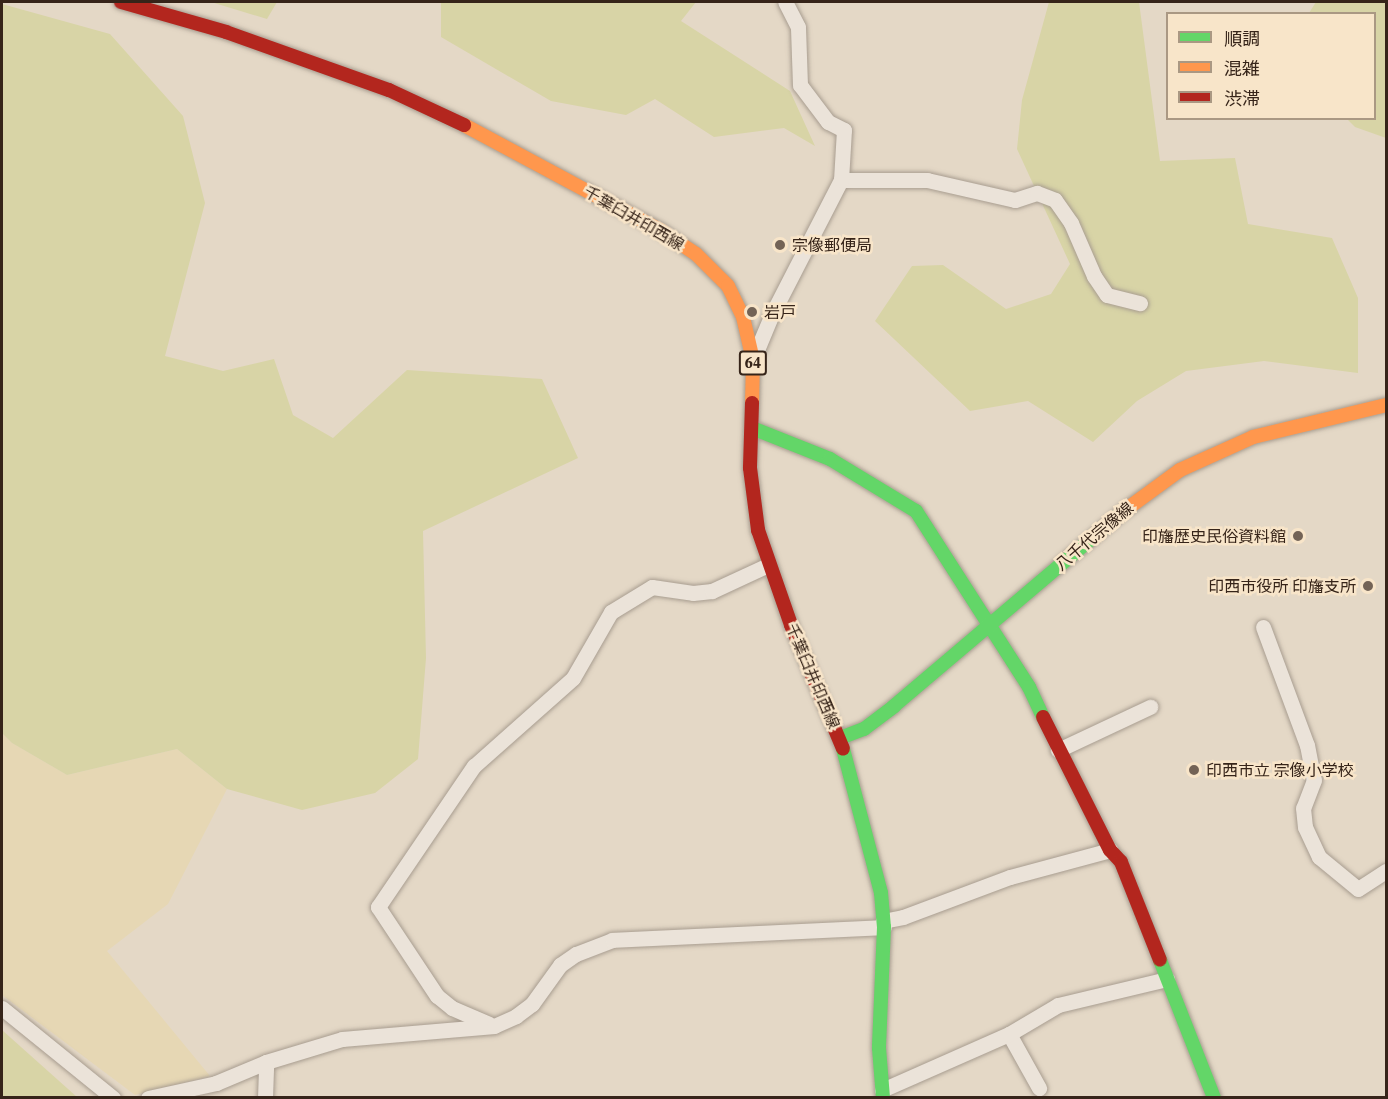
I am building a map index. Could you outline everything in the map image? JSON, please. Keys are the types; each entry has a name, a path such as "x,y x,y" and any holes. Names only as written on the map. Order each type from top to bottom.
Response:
{"main road":[{"name":"千葉臼井印西線","path":"121,2 226,33 389,90 470,128 660,230 696,254 728,286 743,317 753,360 753,505 768,565 840,738 870,841 884,924 879,1048 883,1094"},
{"name":"八千代宗像線","path":"840,738 864,729 1143,495 1180,470 1253,437 1386,405"},
{"path":"752,428 830,459 916,511 992,623 1029,687 1058,750 1110,850 1121,862 1214,1098"}],"street":[{"path":"753,360 772,314 841,180 844,130 828,122 800,85 798,27 785,2"},
{"path":"841,180 927,180 1014,200 1037,193 1056,200 1071,223 1094,276 1107,295 1140,303"},
{"path":"494,1026 452,1008 437,996 378,907 474,766 573,678 611,612 652,587 693,593 712,591 768,565"},
{"path":"1263,627 1307,745 1314,780 1303,808 1305,827 1319,857 1358,889 1386,871"},
{"path":"1058,750 1150,707"},
{"path":"148,1098 216,1083 266,1062 342,1039 494,1026 516,1016 532,1004 560,965 576,954 612,940 884,924 1010,878 1110,850"},
{"path":"883,1094 1009,1034 1058,1005 1167,979"},
{"path":"2,1008 113,1098"},
{"path":"1009,1034 1039,1088"},
{"path":"265,1098 266,1062"}],"shaded area":[{"path":"211,2 277,2 267,19"},
{"path":"441,2 696,2 681,21 790,91 815,146 784,128 714,137 655,99 626,115 551,101 441,37"},
{"path":"1049,2 1139,2 1160,161 1235,158 1248,224 1332,238 1358,298 1358,373 1264,361 1186,371 1137,401 1093,442 1028,401 970,411 875,321 912,266 943,265 1006,309 1051,294 1070,264 1017,149 1022,100"},
{"path":"1316,2 1386,2 1386,138 1355,127 1348,120 1376,120 1376,12 1310,12"},
{"path":"2,4 110,34 183,116 205,203 165,356 223,371 274,359 293,415 333,438 407,370 542,379 578,458 423,531 426,658 418,759 375,793 302,810 227,789 177,749 67,775 12,743 2,733"},
{"path":"2,733 12,743 67,775 177,749 227,789 168,904 107,951 210,1076 135,1095 2,995"},
{"path":"2,1030 77,1097 2,1097"}],"traffic: fast":[{"path":"752,428 830,459 916,511 1029,687 1043,717"},
{"path":"840,738 864,729 894,706 1124,511"},
{"path":"843,749 881,893 884,927 879,1048 883,1098"},
{"path":"1160,960 1214,1098"}],"traffic: slow":[{"path":"464,125 660,230 696,254 728,286 743,317 753,360 752,403"},
{"path":"1124,511 1180,470 1253,437 1386,405"}],"traffic: jam":[{"path":"121,2 226,32 389,90 464,125"},
{"path":"752,403 750,468 758,530 791,625 843,749"},
{"path":"1043,717 1110,850 1121,862 1160,960"}],"place":[{"name":"宗像郵便局","path":"780,245"},
{"name":"岩戸","path":"752,312"},
{"name":"印旛歴史民俗資料館","path":"1298,536"},
{"name":"印西市役所 印旛支所","path":"1368,586"},
{"name":"印西市立 宗像小学校","path":"1194,770"}]}
